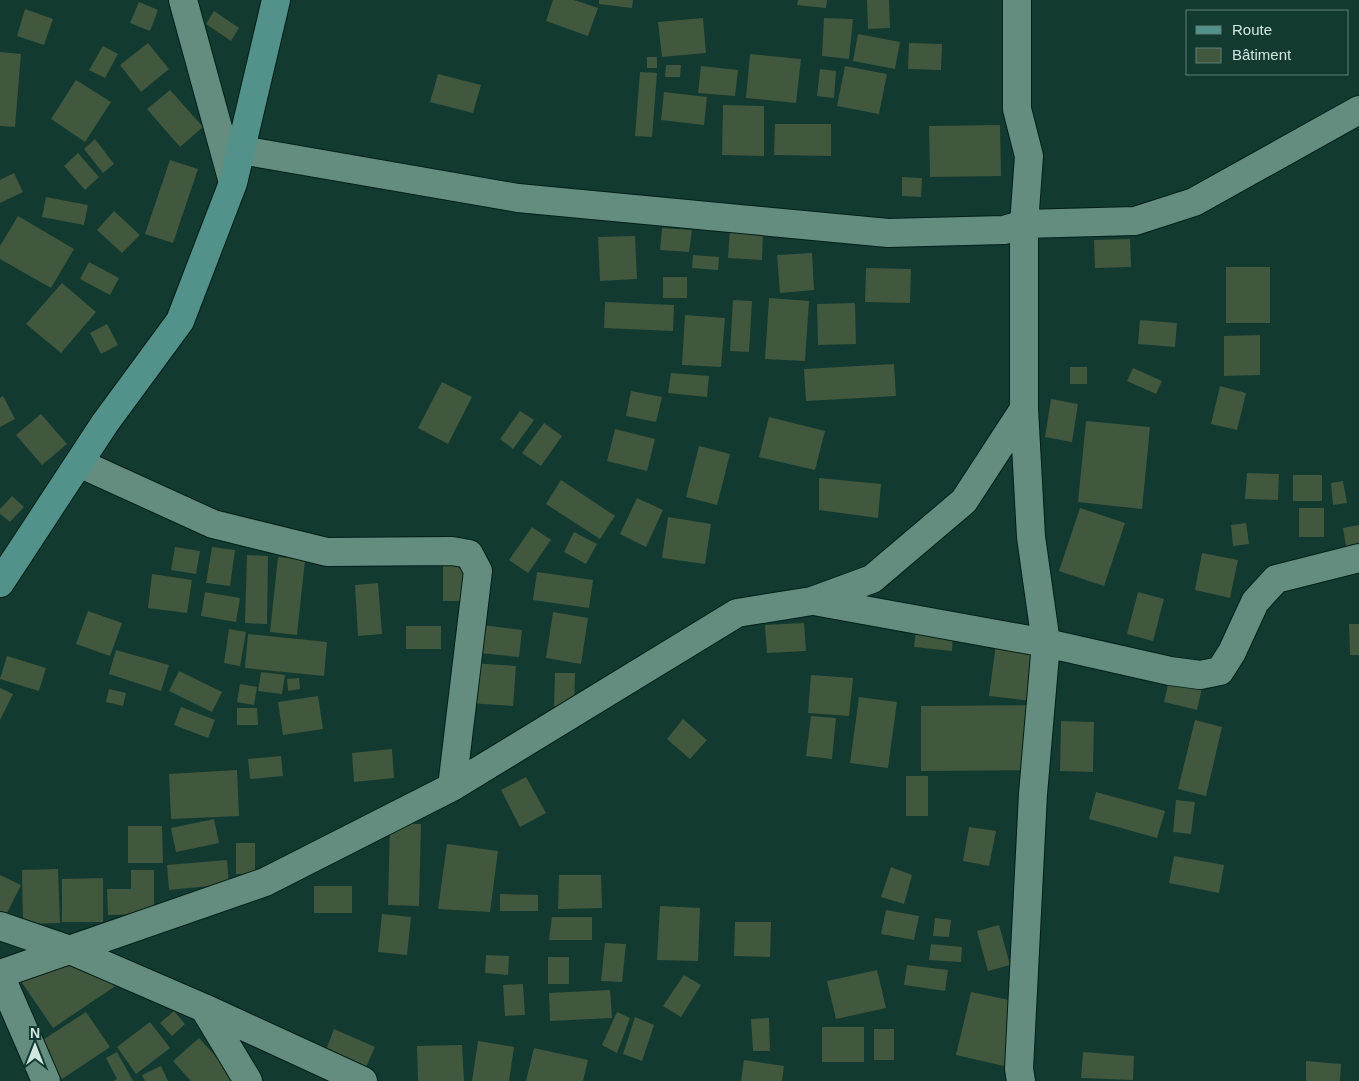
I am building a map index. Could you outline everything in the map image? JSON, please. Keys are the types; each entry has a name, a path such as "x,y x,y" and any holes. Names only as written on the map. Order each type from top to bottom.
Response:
{"street":[{"path":"0,583 105,423 180,321 233,183 276,0"},
{"path":"1017,0 1017,109 1029,156 1024,224 1024,409 1031,537 1046,643 1034,794 1019,1069 1021,1081"},
{"path":"182,1 233,183"},
{"path":"241,150 518,198 888,234 1004,230 1024,224 1135,221 1194,202 1359,110"},
{"path":"46,1081 0,974 265,882 452,787 737,613 812,601 872,579 964,501 1024,409"},
{"path":"80,463 213,524 327,552 452,551 469,554 478,571 452,787"},
{"path":"812,601 1046,643 1170,671 1200,675 1220,671 1232,652 1255,602 1276,579 1359,558"},
{"path":"0,926 70,950 204,1008 364,1081"},
{"path":"204,1008 248,1081"}],"building":[{"path":"553,0 574,0 598,8 588,36 546,21"},
{"path":"599,0 633,0 632,8 599,4"},
{"path":"798,0 827,0 826,8 797,5"},
{"path":"867,0 889,0 890,28 868,29"},
{"path":"139,2 158,10 150,31 130,23"},
{"path":"25,9 53,19 44,45 17,36"},
{"path":"214,11 239,28 231,41 206,24"},
{"path":"703,18 706,53 662,57 658,22"},
{"path":"824,18 853,19 849,59 822,56"},
{"path":"858,34 900,42 895,69 853,61"},
{"path":"148,43 169,69 141,92 120,65"},
{"path":"909,43 942,44 941,70 908,69"},
{"path":"103,46 118,54 105,78 89,70"},
{"path":"0,52 21,54 15,127 0,126"},
{"path":"750,54 801,59 796,103 746,98"},
{"path":"647,57 657,57 657,68 647,68"},
{"path":"666,65 681,65 680,77 665,77"},
{"path":"701,66 738,70 735,96 698,93"},
{"path":"845,66 887,74 879,114 837,106"},
{"path":"820,69 836,71 834,98 817,96"},
{"path":"640,72 657,73 652,137 635,136"},
{"path":"438,74 481,85 473,113 430,102"},
{"path":"76,80 111,102 85,142 51,119"},
{"path":"170,90 203,127 180,147 147,109"},
{"path":"664,92 707,97 704,125 661,120"},
{"path":"723,105 764,106 764,156 722,155"},
{"path":"775,124 831,124 831,156 774,155"},
{"path":"1000,125 1001,176 930,177 929,126"},
{"path":"95,139 114,164 103,173 84,149"},
{"path":"78,153 99,177 85,190 64,166"},
{"path":"170,160 198,169 173,243 145,234"},
{"path":"14,173 23,192 0,203 0,180"},
{"path":"902,177 922,178 921,197 902,196"},
{"path":"46,197 88,205 84,225 42,217"},
{"path":"114,211 140,235 122,253 97,230"},
{"path":"18,216 74,249 51,288 0,259 0,246"},
{"path":"662,228 692,230 689,252 660,250"},
{"path":"730,228 763,230 762,260 728,258"},
{"path":"635,236 637,279 600,281 598,237"},
{"path":"1130,239 1131,267 1095,268 1094,240"},
{"path":"812,253 814,290 780,293 777,255"},
{"path":"693,255 719,257 718,270 692,268"},
{"path":"89,262 119,278 110,295 80,279"},
{"path":"1226,267 1270,267 1270,323 1226,323"},
{"path":"866,268 911,269 910,303 865,302"},
{"path":"663,277 687,277 687,298 663,298"},
{"path":"62,283 96,312 61,353 26,324"},
{"path":"769,298 809,301 805,361 765,359"},
{"path":"733,300 752,301 749,352 730,351"},
{"path":"605,302 674,305 673,331 604,328"},
{"path":"855,303 856,344 818,345 817,304"},
{"path":"685,315 725,318 721,367 682,365"},
{"path":"1140,320 1177,323 1175,347 1138,344"},
{"path":"107,324 118,345 101,354 90,333"},
{"path":"1260,335 1260,375 1224,376 1224,336"},
{"path":"894,364 896,396 806,401 804,369"},
{"path":"1070,367 1087,367 1087,384 1070,384"},
{"path":"1133,368 1162,381 1156,394 1127,381"},
{"path":"671,373 709,376 707,397 668,393"},
{"path":"442,382 472,397 448,444 418,428"},
{"path":"1220,386 1246,393 1237,430 1211,424"},
{"path":"631,391 662,397 656,422 626,416"},
{"path":"3,396 15,419 0,427 0,398"},
{"path":"1051,399 1078,404 1072,442 1045,437"},
{"path":"520,411 534,420 513,449 500,439"},
{"path":"41,414 67,444 42,465 16,435"},
{"path":"769,417 825,431 815,470 759,457"},
{"path":"1086,421 1150,427 1142,509 1078,502"},
{"path":"544,423 562,436 541,466 522,453"},
{"path":"615,429 655,439 647,471 607,461"},
{"path":"699,446 730,454 717,505 686,497"},
{"path":"1247,473 1279,474 1278,500 1245,499"},
{"path":"1293,475 1322,475 1322,501 1293,501"},
{"path":"819,478 881,484 878,518 819,510"},
{"path":"561,480 615,516 600,539 546,504"},
{"path":"1343,481 1347,503 1333,505 1331,483"},
{"path":"12,496 24,507 10,522 0,514 0,509"},
{"path":"637,498 663,510 646,547 620,534"},
{"path":"1080,508 1125,523 1104,586 1059,571"},
{"path":"1299,508 1324,508 1324,537 1299,537"},
{"path":"668,517 711,524 705,564 662,558"},
{"path":"1246,523 1249,544 1233,546 1231,525"},
{"path":"1359,525 1359,550 1347,552 1343,528"},
{"path":"532,527 551,540 528,573 509,560"},
{"path":"574,532 597,544 586,564 564,552"},
{"path":"175,547 200,551 196,574 171,570"},
{"path":"212,547 235,550 230,586 206,583"},
{"path":"1202,553 1238,560 1230,598 1195,590"},
{"path":"247,555 268,556 267,624 245,623"},
{"path":"278,557 305,560 297,635 270,632"},
{"path":"443,564 468,564 468,601 443,601"},
{"path":"537,572 593,580 589,608 533,600"},
{"path":"152,574 192,580 187,613 148,608"},
{"path":"378,583 382,634 358,636 355,585"},
{"path":"205,592 240,598 236,622 201,616"},
{"path":"1138,592 1164,599 1153,641 1127,634"},
{"path":"88,611 122,623 110,656 76,644"},
{"path":"553,612 588,618 581,664 546,658"},
{"path":"804,623 806,651 767,653 765,625"},
{"path":"1349,624 1359,624 1359,655 1350,655"},
{"path":"482,625 522,630 519,657 479,653"},
{"path":"406,626 441,626 441,649 406,649"},
{"path":"229,629 246,632 240,666 224,663"},
{"path":"916,630 953,633 952,651 914,647"},
{"path":"248,634 327,642 324,676 245,668"},
{"path":"996,644 1038,650 1032,701 989,696"},
{"path":"116,650 169,665 161,691 109,674"},
{"path":"7,656 46,668 39,691 0,679"},
{"path":"471,663 516,666 513,706 468,703"},
{"path":"179,671 222,692 212,712 169,691"},
{"path":"261,672 285,675 282,694 258,691"},
{"path":"555,673 575,673 574,707 554,706"},
{"path":"811,675 853,678 849,716 808,713"},
{"path":"299,678 300,689 288,691 287,679"},
{"path":"1169,680 1202,688 1197,710 1164,702"},
{"path":"240,684 257,687 254,705 237,702"},
{"path":"0,688 13,694 0,720"},
{"path":"109,689 126,693 123,706 106,702"},
{"path":"318,696 323,729 283,735 278,702"},
{"path":"859,697 897,702 888,768 850,763"},
{"path":"1033,705 1033,770 921,771 921,706"},
{"path":"181,707 215,720 208,738 174,725"},
{"path":"237,708 257,708 258,725 237,725"},
{"path":"811,716 836,718 832,759 806,756"},
{"path":"683,719 707,740 690,759 667,739"},
{"path":"1195,720 1222,727 1206,796 1178,789"},
{"path":"1061,721 1094,722 1093,772 1060,771"},
{"path":"392,749 394,778 354,782 352,753"},
{"path":"281,756 283,776 250,779 248,759"},
{"path":"237,770 239,816 171,819 169,774"},
{"path":"906,776 928,776 928,816 906,816"},
{"path":"526,777 546,813 520,827 501,790"},
{"path":"1096,792 1165,811 1157,838 1089,819"},
{"path":"1176,800 1195,802 1191,834 1173,832"},
{"path":"214,819 219,843 176,852 171,828"},
{"path":"390,823 421,824 419,906 388,905"},
{"path":"128,826 162,826 163,863 128,863"},
{"path":"969,827 996,831 989,866 963,861"},
{"path":"236,843 255,843 255,874 236,874"},
{"path":"447,844 498,851 490,912 438,909"},
{"path":"1174,856 1224,865 1219,893 1169,883"},
{"path":"227,860 229,884 169,890 167,865"},
{"path":"891,867 912,875 904,904 881,897"},
{"path":"58,869 60,923 23,924 22,870"},
{"path":"131,870 154,870 154,914 108,915 107,889 131,889"},
{"path":"0,875 21,885 5,917 0,915"},
{"path":"559,875 601,875 602,908 558,909"},
{"path":"103,878 103,922 62,922 62,879"},
{"path":"314,886 352,886 352,913 314,913"},
{"path":"500,894 538,895 538,911 500,911"},
{"path":"660,906 700,908 698,961 657,960"},
{"path":"886,910 919,916 914,940 881,934"},
{"path":"382,914 411,917 407,955 378,952"},
{"path":"552,917 592,917 592,940 549,940"},
{"path":"935,918 951,920 949,937 933,936"},
{"path":"735,922 771,922 770,957 734,956"},
{"path":"999,925 1010,965 988,971 977,931"},
{"path":"605,943 626,944 622,982 601,981"},
{"path":"931,944 962,947 961,962 929,960"},
{"path":"486,955 509,956 508,975 485,973"},
{"path":"548,957 569,957 569,984 548,984"},
{"path":"72,958 117,985 53,1028 18,977"},
{"path":"907,965 948,970 945,991 904,985"},
{"path":"877,970 886,1008 836,1019 827,981"},
{"path":"684,975 701,985 681,1017 663,1006"},
{"path":"523,984 525,1015 505,1016 503,985"},
{"path":"610,990 612,1018 550,1021 549,993"},
{"path":"971,992 1018,1002 1004,1066 956,1055"},
{"path":"174,1011 185,1024 172,1036 160,1023"},
{"path":"86,1012 110,1047 62,1079 38,1043"},
{"path":"617,1012 630,1018 617,1053 602,1045"},
{"path":"635,1017 654,1025 642,1061 623,1054"},
{"path":"769,1018 770,1051 753,1051 751,1019"},
{"path":"150,1022 170,1048 136,1074 117,1047"},
{"path":"822,1027 864,1027 864,1062 822,1062"},
{"path":"334,1029 375,1047 366,1067 326,1050"},
{"path":"874,1029 894,1029 894,1060 874,1060"},
{"path":"199,1038 238,1081 191,1081 173,1061"},
{"path":"478,1041 514,1047 509,1081 472,1081"},
{"path":"462,1045 464,1081 418,1081 417,1046"},
{"path":"534,1048 588,1060 583,1081 526,1081"},
{"path":"117,1052 133,1081 113,1081 117,1079 106,1058"},
{"path":"1083,1052 1134,1056 1133,1080 1081,1078"},
{"path":"744,1060 784,1066 782,1081 741,1081"},
{"path":"1306,1061 1341,1064 1340,1081 1306,1081"},
{"path":"161,1066 168,1081 145,1081 142,1075"}]}
